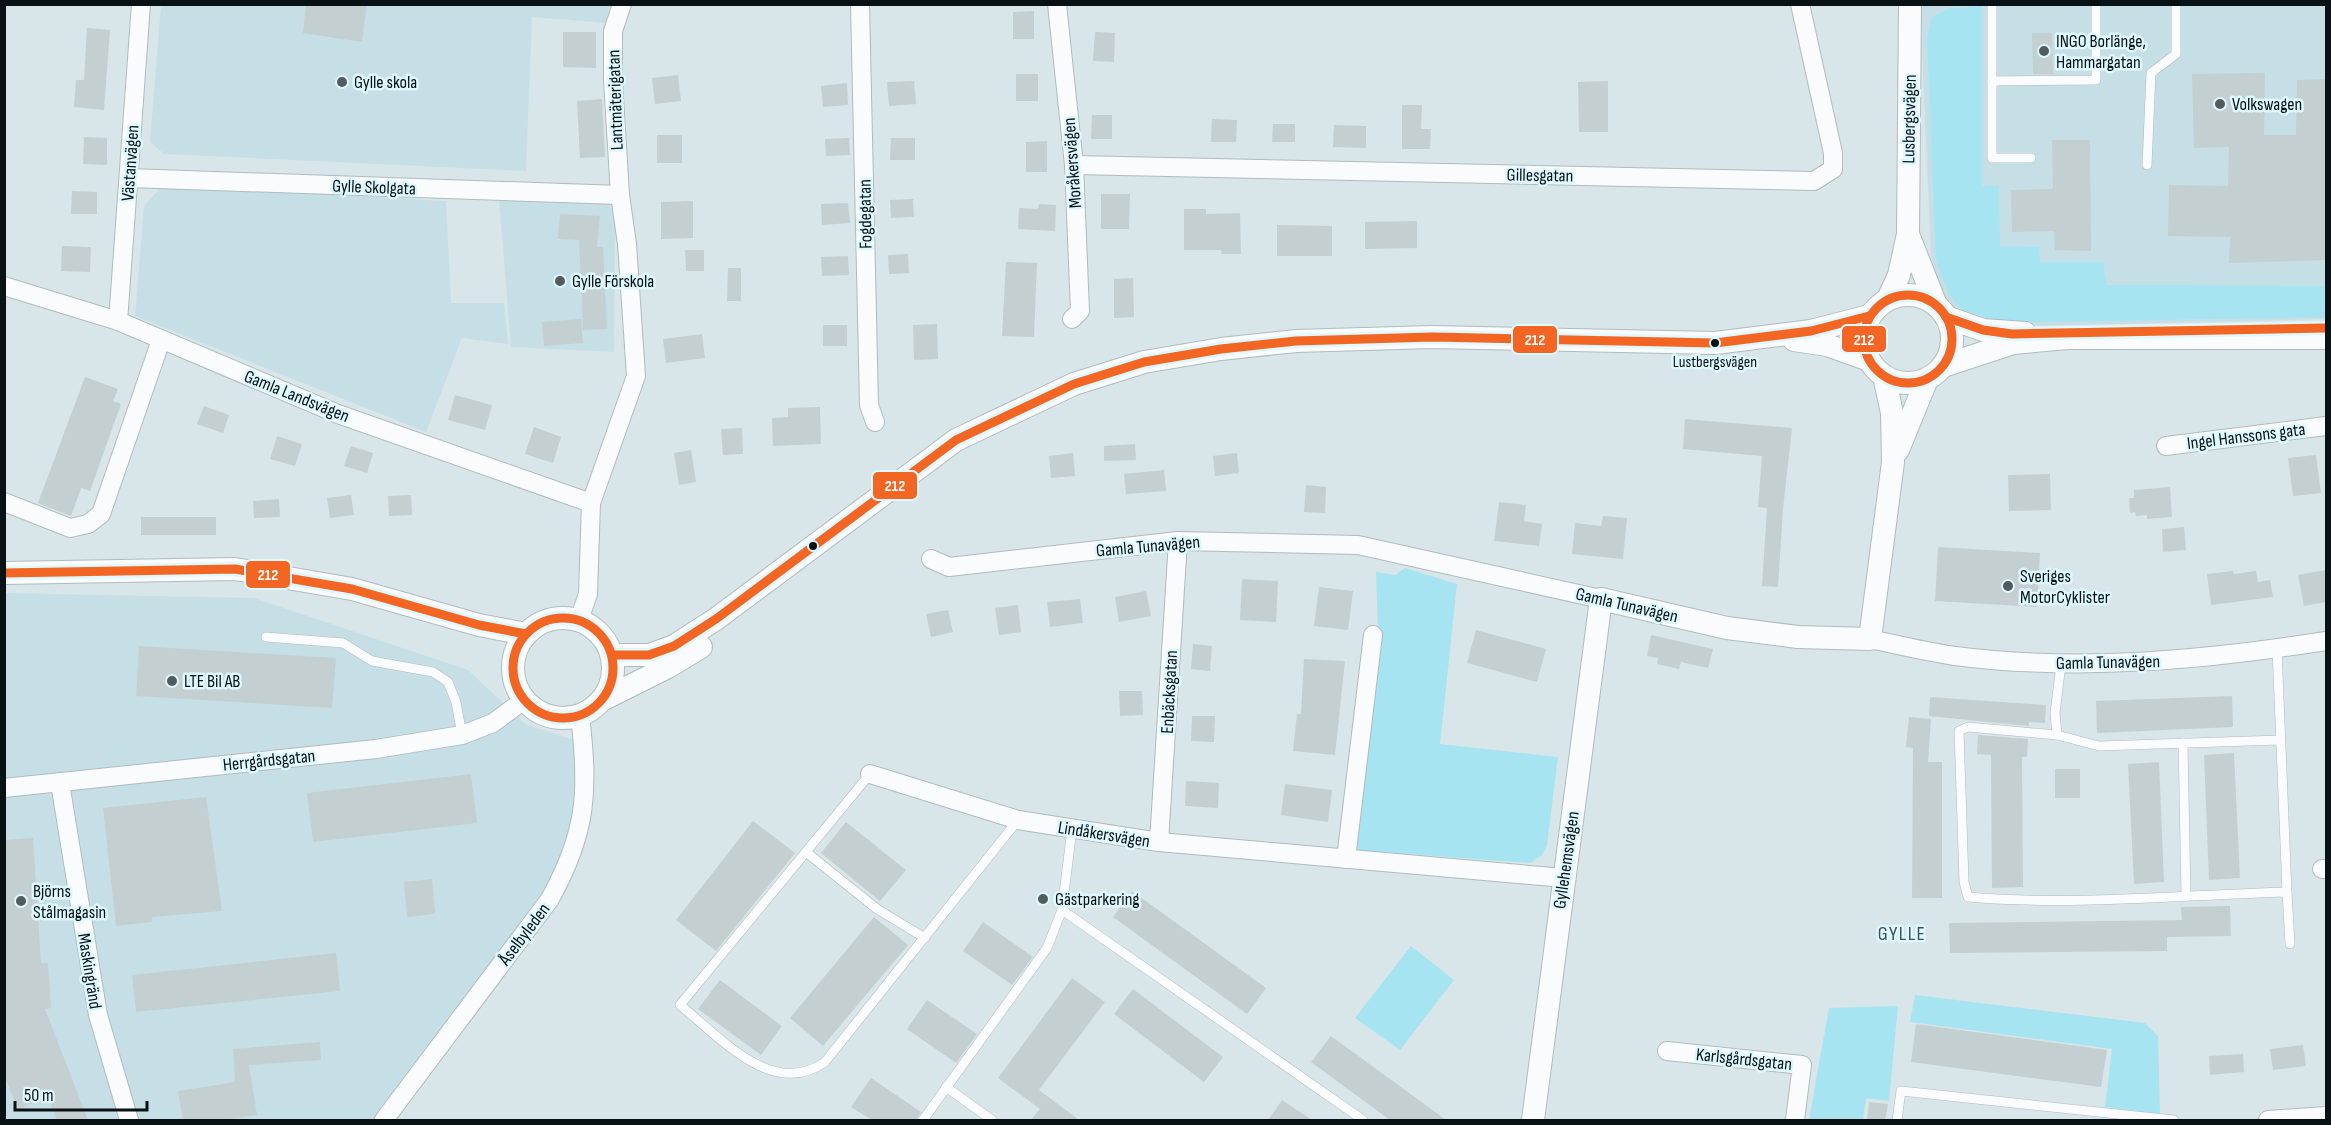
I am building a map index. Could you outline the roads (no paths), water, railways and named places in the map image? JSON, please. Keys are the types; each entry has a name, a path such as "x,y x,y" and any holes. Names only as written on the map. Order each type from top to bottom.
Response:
{"street":[{"name":"Västanvägen","path":"118,321 141,4"},
{"name":"Lantmäterigatan","path":"579,620 588,594 591,503 636,376 627,244 620,195 613,31 622,4"},
{"name":"Fogdegatan","path":"860,4 869,405 875,422"},
{"name":"Moråkersvägen","path":"1057,4 1074,165 1080,311 1072,319"},
{"name":"Gillesgatan","path":"1074,165 1814,181 1833,170 1833,153 1800,4"},
{"name":"Lusbergsvägen","path":"1888,299 1899,275 1908,234 1910,4"},
{"name":"Gylle Skolgata","path":"129,178 620,195"},
{"name":"Lusbergsvägen","path":"1908,234 1941,311"},
{"name":"Gamla Landsvägen","path":"4,286 118,321 338,414 591,503"},
{"path":"612,655 649,655 690,637 956,441 1074,384 1144,362 1221,349 1296,341 1432,337 1715,343 1811,331 1869,316 1888,299 1909,295 1920,296 1941,311 1983,330 2012,334 2326,328"},
{"path":"1893,462 1915,402 1935,373 1952,342 1951,329 1941,311"},
{"path":"1869,316 1863,339 1892,413 1893,462 1870,639"},
{"path":"1766,335 1827,345 1876,368 1897,382 1912,383 2013,343 2068,338 2326,338"},
{"path":"4,502 69,528 88,524 101,514 161,340"},
{"path":"604,699 613,678 612,655 605,639 594,628 579,620 550,619 537,625 526,634 518,646 513,667 517,688 524,700 535,710 549,717 565,719 580,716 593,709 604,699 668,667 741,618 962,445 1074,384"},
{"name":"Ingel Hanssons gata","path":"2166,446 2326,426"},
{"name":"Gamla Tunavägen","path":"931,559 949,567 1178,541 1358,545 1727,628 1798,637 1870,639 1954,656 2061,664 2157,662 2326,642"},
{"name":"Enbäcksgatan","path":"1159,842 1178,541"},
{"path":"4,573 235,569 352,589 479,625 526,634"},
{"name":"Gyllehemsvägen","path":"1533,1120 1601,599"},
{"path":"1346,859 1373,635"},
{"name":"Herrgårdsgatan","path":"4,788 376,749 462,735 493,723 524,700"},
{"name":"Åselbyleden","path":"384,1120 550,899 561,880 576,843 585,802 585,754 580,716"},
{"name":"Lindåkersvägen","path":"870,774 1018,820 1159,842 1564,878"},
{"name":"Maskingränd","path":"60,783 98,1015 129,1120"},
{"name":"Karlsgårdsgatan","path":"1667,1051 1802,1065 1795,1120"},
{"path":"2268,1120 2319,1118"}],"lane":[{"path":"1992,4 1992,158 2031,158"},
{"path":"1992,81 2096,80 2096,4"},
{"path":"2147,165 2151,73 2176,54 2176,4"},
{"path":"266,637 343,643 372,661 433,672 448,682 456,702 462,735"},
{"path":"2277,649 2290,944"},
{"path":"2057,735 2055,713 2061,664"},
{"path":"2280,740 2099,746 2057,735 1968,727 1959,731 1964,882 1968,897 2062,900 2287,892"},
{"path":"2183,743 2186,895"},
{"path":"870,774 680,1005 754,1065 791,1076 811,1072 825,1062 1018,820"},
{"path":"923,1120 1047,948 1062,910 1071,828"},
{"path":"806,852 877,909 925,938"},
{"path":"1062,910 1363,1120"},
{"path":"946,1087 992,1120"},
{"path":"1897,1120 1901,1091 2174,1120"}],"place":[{"name":"INGO Borlänge, Hammargatan","path":"2044,51"},
{"name":"Gylle skola","path":"342,82"},
{"name":"Volkswagen","path":"2220,104"},
{"name":"Gylle Förskola","path":"560,281"},
{"name":"Lustbergsvägen","path":"1715,343"},
{"name":"Sveriges MotorCyklister","path":"2008,586"},
{"name":"LTE Bil AB","path":"172,681"},
{"name":"Gästparkering","path":"1043,899"},
{"name":"Björns Stålmagasin","path":"21,901"}],"district":[{"name":"GYLLE","path":"1902,933"}]}
